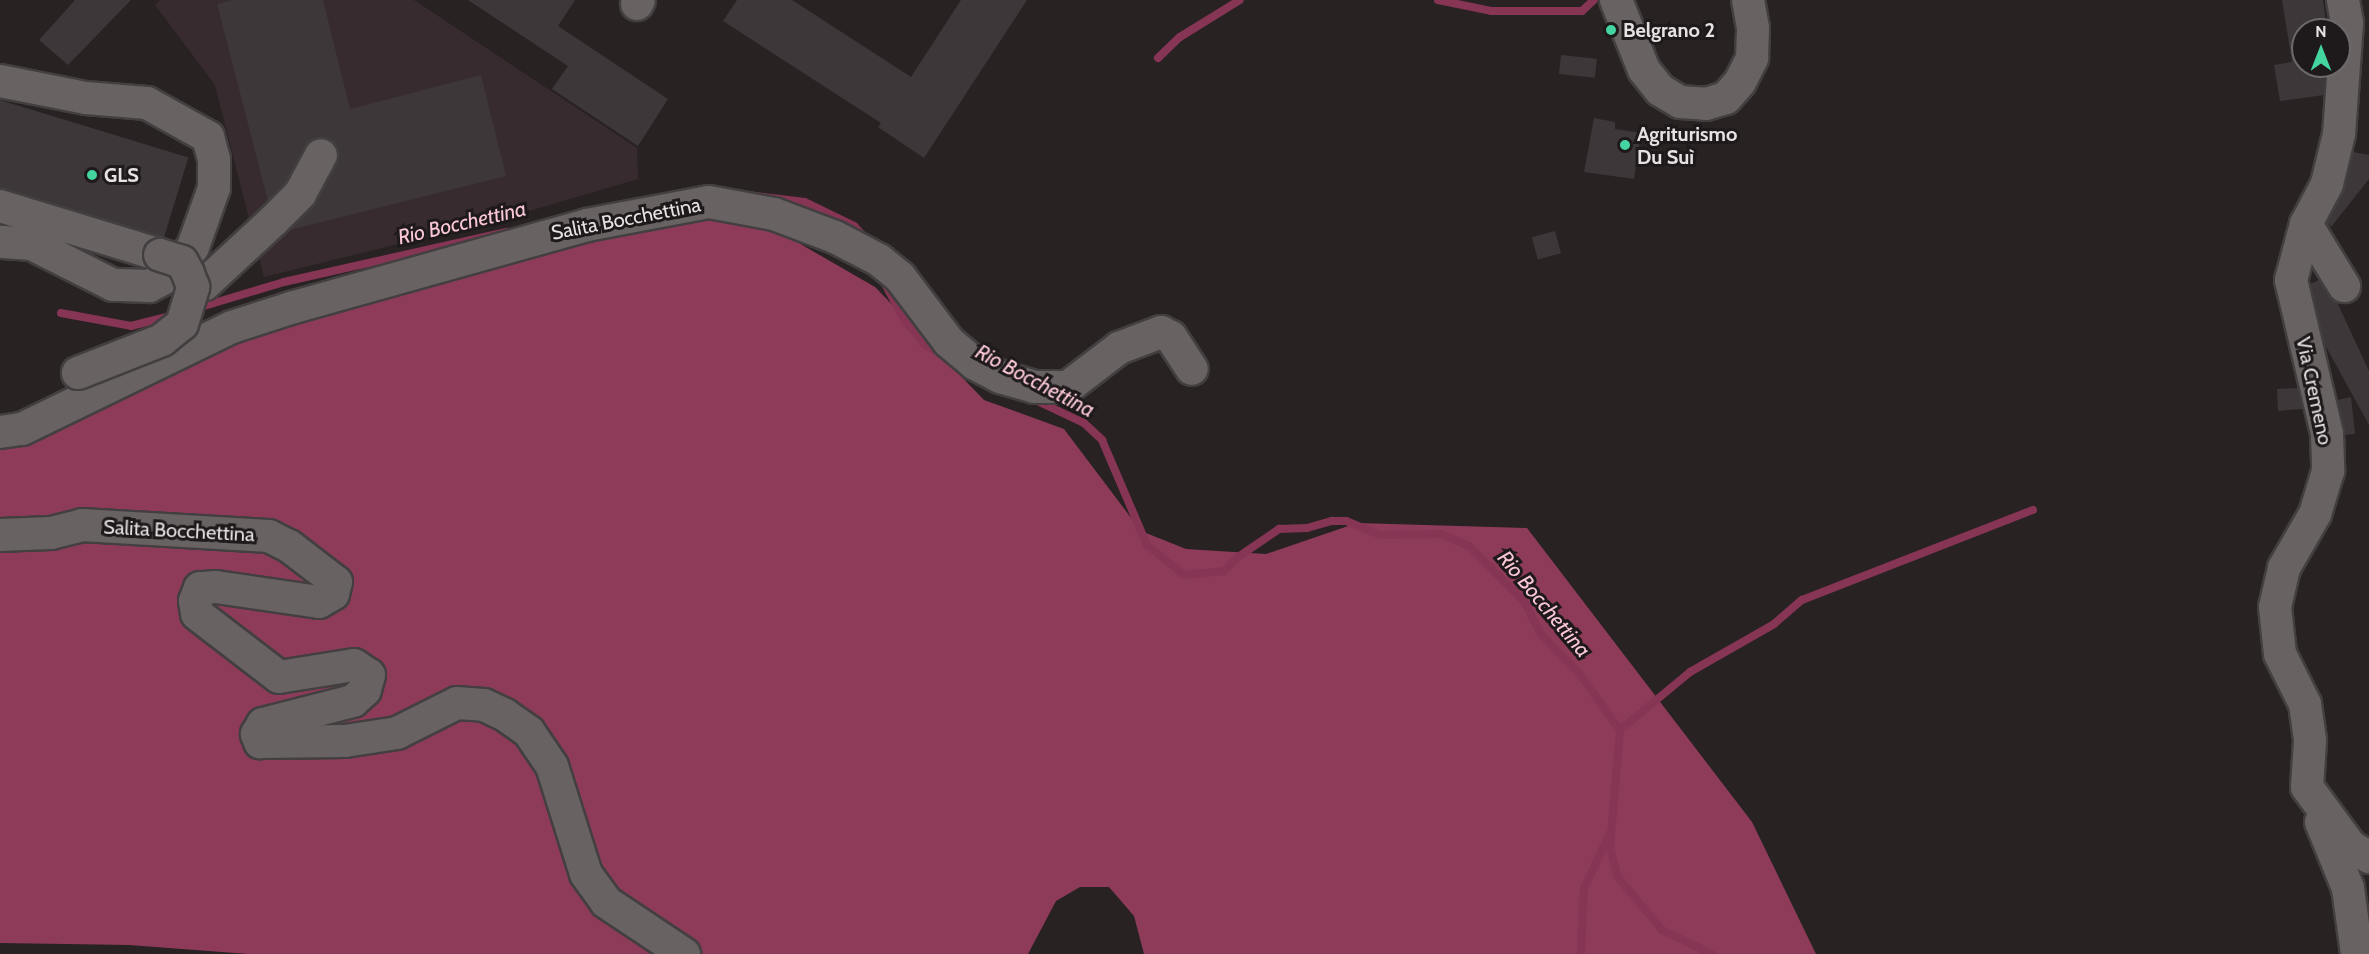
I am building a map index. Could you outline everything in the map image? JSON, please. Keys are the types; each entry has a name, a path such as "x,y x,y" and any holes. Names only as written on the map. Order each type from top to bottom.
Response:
{"street":[{"path":"1616,0 1640,62 1660,90 1680,102 1706,104 1726,98 1740,82 1752,58 1753,28 1748,0"},
{"name":"Via Cremeno","path":"2343,0 2347,23 2339,134 2326,184 2306,224 2291,280 2327,434 2328,471 2315,514 2284,568 2275,607 2280,654 2305,705 2310,741 2307,787 2318,806 2351,847 2369,857"},
{"path":"0,81 86,98 147,103 208,137 214,159 214,188 193,247 170,275 149,286 113,285 32,244 0,242"},
{"path":"193,287 205,284 273,222 300,194 321,155"},
{"name":"Salita Bocchettina","path":"0,432 22,429 232,327 294,307 576,227 709,202 774,214 835,237 879,260 900,277 949,342 975,364 1000,376 1034,387 1068,387 1119,348 1161,332 1171,337 1192,369"},
{"path":"0,206 182,262 193,287 182,324 171,334 78,373"},
{"path":"2306,224 2344,286"},
{"name":"Salita Bocchettina","path":"0,536 51,533 82,525 269,536 289,546 336,582 333,594 319,602 216,587 200,588 195,601 197,614 279,677 354,665 369,675 365,690 353,701 263,724 257,734 260,742 345,741 397,733 457,703 484,705 505,715 529,732 552,766 586,874 606,902 684,954"},
{"path":"2318,806 2323,833 2348,888 2357,954"},
{"path":"2369,866 2369,889"}],"shaded area":[{"path":"160,0 414,0 637,148 638,179 512,216 264,277 215,85 155,5"},
{"path":"738,208 875,287 984,400 1064,429 1141,531 1186,549 1266,554 1357,523 1527,528 1752,822 1816,954 1144,954 1134,916 1109,887 1080,887 1056,901 1028,954 248,954 129,945 0,943 0,443 245,332 609,227"}],"building":[{"path":"75,0 131,0 68,65 39,40"},
{"path":"232,0 323,0 350,109 481,75 506,176 289,230 316,203 339,154 329,139 311,140 285,183 268,201 217,4"},
{"path":"468,0 575,0 558,26 668,99 638,146 552,89 568,66"},
{"path":"737,0 792,0 911,77 961,0 1027,0 924,158 878,127 881,123 723,21"},
{"path":"2282,0 2323,0 2325,18 2291,18 2291,56"},
{"path":"1561,55 1597,59 1595,78 1559,74"},
{"path":"2291,62 2291,78 2325,78 2324,95 2280,101 2274,65"},
{"name":"GLS","path":"0,100 188,158 162,243 0,193"},
{"path":"1594,118 1615,122 1615,129 1641,133 1634,179 1584,172"},
{"path":"2353,152 2369,155 2369,179 2331,227 2327,223 2344,188"},
{"path":"1555,231 1561,253 1538,259 1532,237"},
{"path":"2319,280 2337,302 2369,371 2369,425 2324,343 2310,284"},
{"path":"2298,388 2303,409 2278,411 2277,389"},
{"path":"2351,397 2355,434 2345,435 2337,400"}],"waterway":[{"path":"1158,58 1180,37 1240,0"},
{"path":"1438,0 1491,11 1582,11 1594,0"},
{"name":"Rio Bocchettina","path":"748,195 805,202 854,226 865,238"},
{"name":"Rio Bocchettina","path":"194,309 284,282 506,232"},
{"name":"Rio Bocchettina","path":"883,280 904,319 925,345 944,355"},
{"name":"Rio Bocchettina","path":"61,313 131,326 174,315"},
{"name":"Rio Bocchettina","path":"1033,399 1084,423 1102,440 1147,545 1184,575 1224,571 1238,557 1279,529 1307,528 1332,521 1346,521 1381,535 1441,534 1469,546 1524,601 1541,634 1578,672 1620,730 1610,847 1617,876 1662,930 1712,954"},
{"path":"1620,730 1690,672 1774,624 1802,600 2033,510"},
{"path":"1581,954 1584,889 1609,835"}],"place":[{"name":"Belgrano 2","path":"1611,30"},
{"name":"Agriturismo Du Suì","path":"1625,145"},
{"name":"GLS","path":"92,175"}]}
